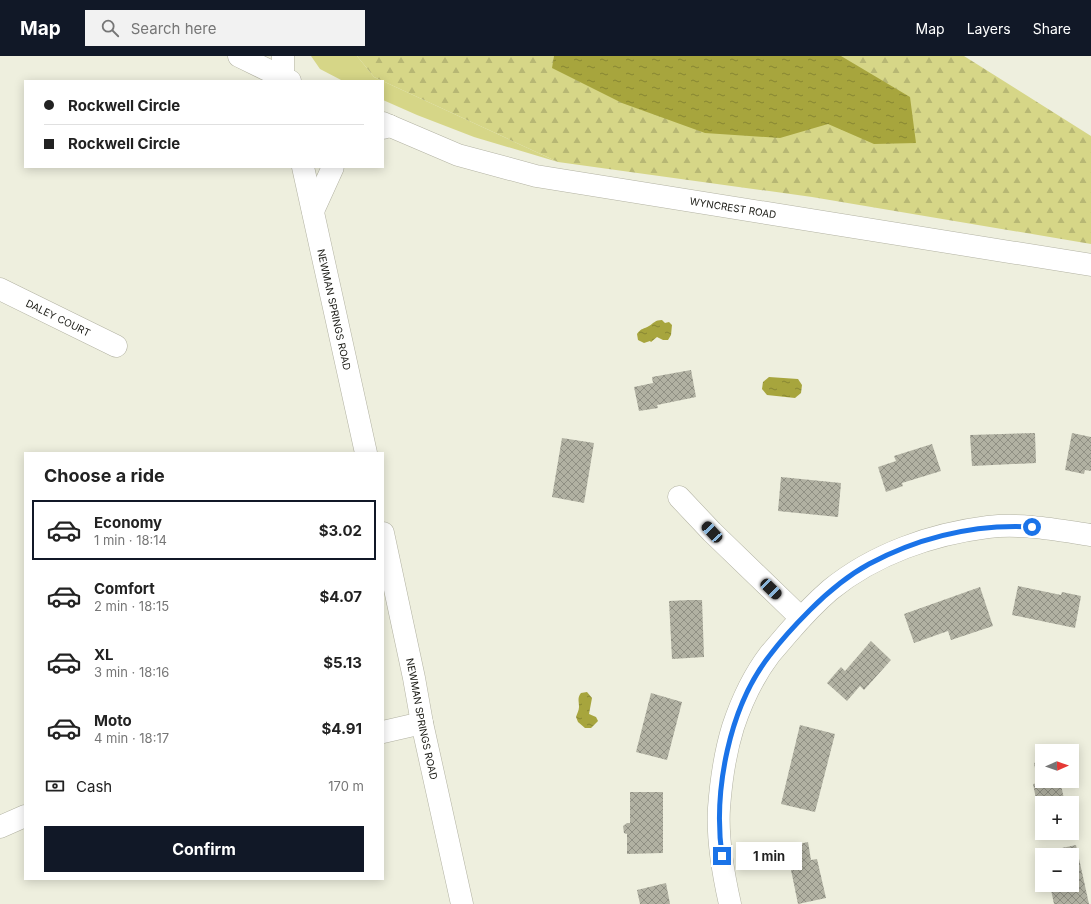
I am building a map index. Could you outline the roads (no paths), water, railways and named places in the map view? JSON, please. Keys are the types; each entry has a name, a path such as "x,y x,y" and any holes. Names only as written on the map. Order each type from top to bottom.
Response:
{"street":[{"path":"239,56 285,80"},
{"path":"283,56 285,80"},
{"name":"WYNCREST ROAD","path":"385,126 458,155 536,176 1091,265"},
{"name":"NEWMAN SPRINGS ROAD","path":"303,168 366,452"},
{"path":"313,211 333,168"},
{"name":"DALEY COURT","path":"0,289 116,346"},
{"path":"679,496 712,532 801,618"},
{"path":"730,904 720,844 719,809 722,780 729,746 740,710 756,678 769,655 801,618 845,579 869,564 913,544 961,531 1013,526 1091,535"},
{"name":"NEWMAN SPRINGS ROAD","path":"384,538 414,678 422,723 462,904"},
{"path":"384,732 422,723"},
{"path":"0,827 24,816"}],"water":[{"path":"554,56 841,56 910,97 916,143 874,144 828,124 780,138 705,133 622,103 552,68"},
{"path":"662,320 665,323 669,322 672,325 671,335 668,340 663,340 657,337 651,342 644,343 638,340 637,334 640,331 656,321"},
{"path":"769,377 798,379 802,385 801,393 795,398 767,395 762,389 763,382"},
{"path":"587,692 592,698 589,714 596,717 598,721 591,728 585,728 578,722 576,717 579,708 579,696 581,693"}]}
